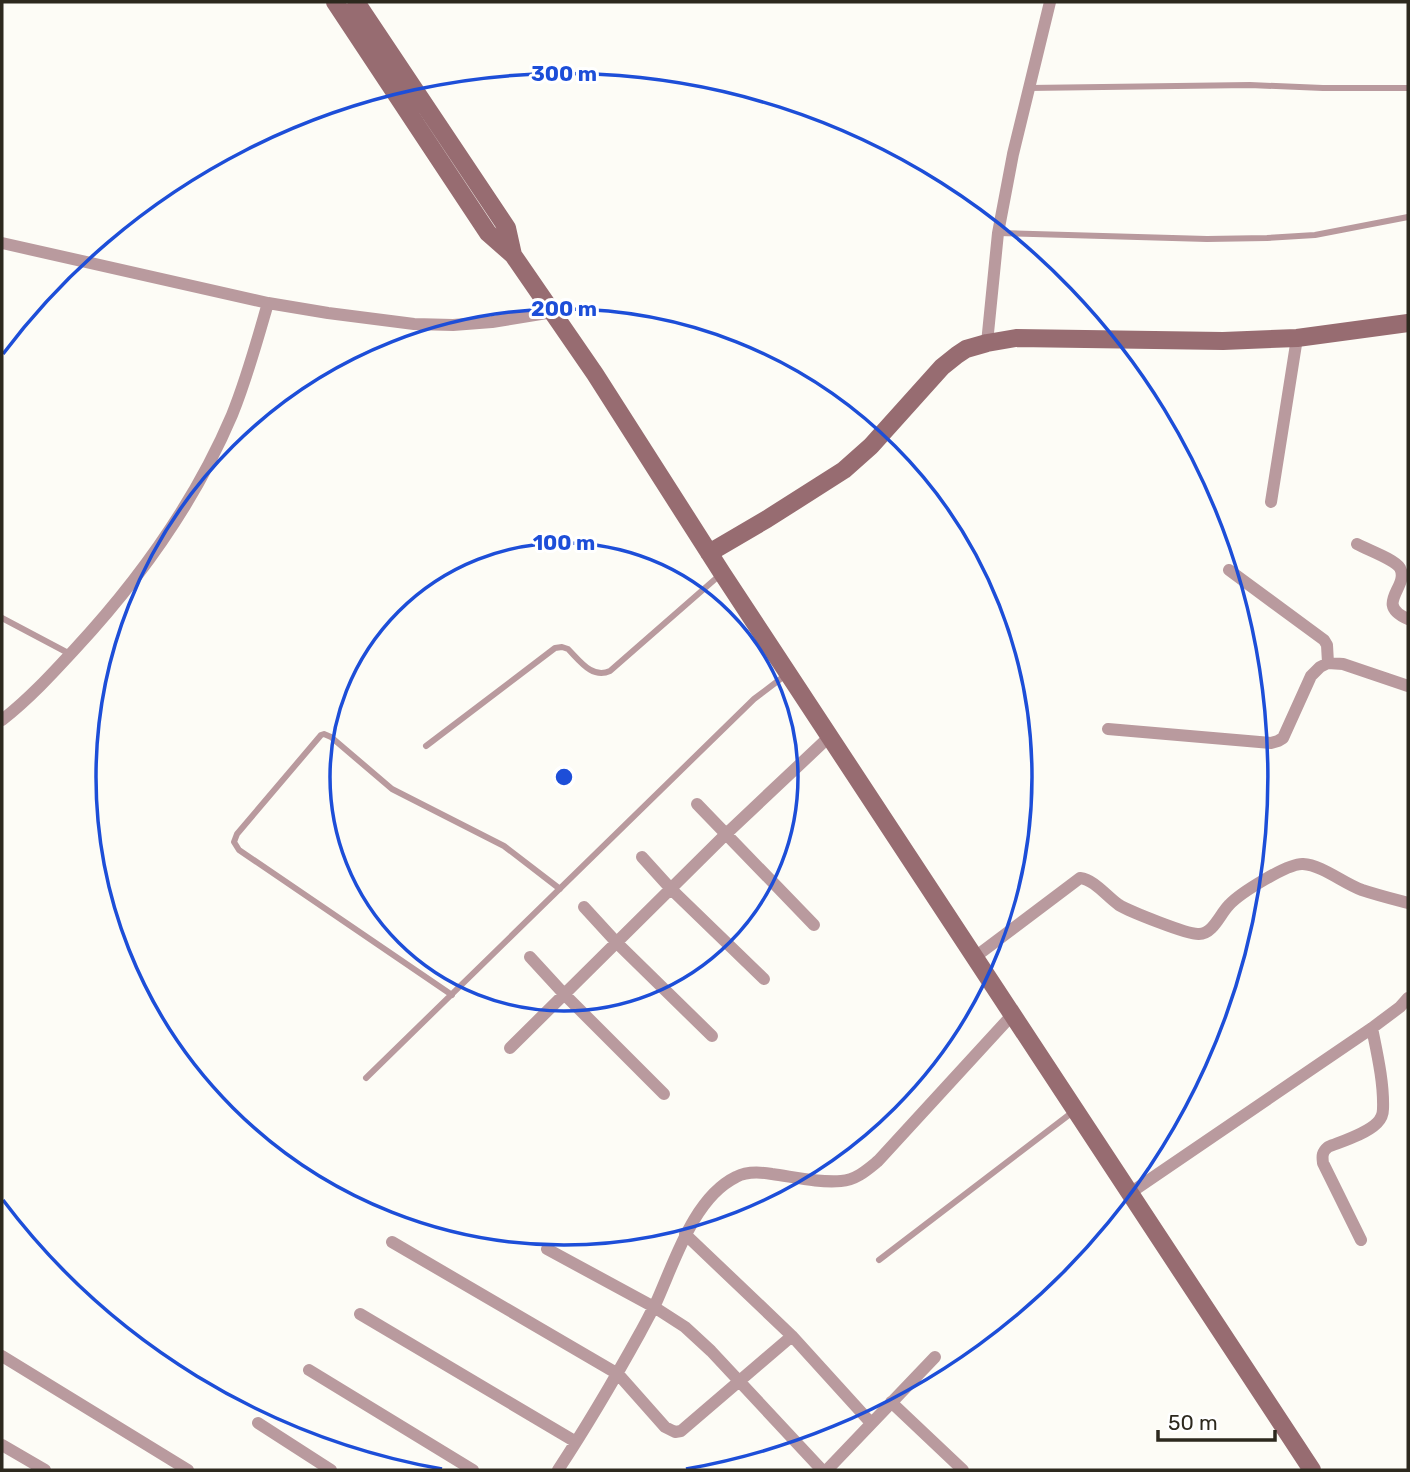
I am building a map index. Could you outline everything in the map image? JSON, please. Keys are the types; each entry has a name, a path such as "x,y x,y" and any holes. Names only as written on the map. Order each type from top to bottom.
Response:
{"main road":[{"path":"335,2 488,233 513,255 618,408 788,673 980,953 1013,1014 1076,1110 1136,1189 1312,1470"},
{"path":"356,2 507,228 513,255"},
{"path":"709,553 844,470 871,446 942,367 966,349 1016,338 1223,341 1297,338 1408,323"}],"street":[{"path":"986,343 998,233 1013,154 1050,2"},
{"path":"2,243 268,303 328,313 453,325 553,312"},
{"path":"2,720 38,687 110,611 145,566 178,516 231,416 268,303"},
{"path":"1271,502 1297,338"},
{"path":"1357,544 1401,569 1402,581 1394,606 1398,615 1408,619"},
{"path":"1229,570 1324,640 1328,663"},
{"path":"1108,729 1271,743 1283,738 1311,676 1328,663 1343,664 1408,686"},
{"path":"510,1048 725,835 830,736"},
{"path":"697,804 814,925"},
{"path":"642,857 671,889 764,979"},
{"path":"980,953 1080,878 1091,881 1131,911 1201,935 1208,932 1242,893 1299,863 1318,868 1361,889 1408,903"},
{"path":"584,907 712,1036"},
{"path":"530,957 664,1094"},
{"path":"1136,1189 1373,1028 1408,998"},
{"path":"560,1470 618,1374 654,1307 685,1234 709,1198 726,1182 739,1175 760,1172 842,1181 866,1171 1013,1014"},
{"path":"1361,1240 1322,1156 1328,1147 1371,1128 1382,1116 1373,1028"},
{"path":"685,1234 792,1336 871,1423"},
{"path":"392,1242 618,1374 664,1427 675,1432 681,1431 792,1336"},
{"path":"547,1249 654,1307 691,1332 824,1470 934,1357"},
{"path":"360,1314 576,1442"},
{"path":"2,1356 188,1470"},
{"path":"309,1370 473,1470"},
{"path":"891,1402 963,1470"},
{"path":"258,1423 331,1470"},
{"path":"2,1445 45,1470"}],"lane":[{"path":"1029,88 1251,85 1408,88"},
{"path":"998,233 1267,238 1315,235 1408,218"},
{"path":"426,746 555,648 568,649 595,673 603,675 610,671 722,573"},
{"path":"2,618 70,654"},
{"path":"366,1078 754,699 788,673"},
{"path":"452,995 239,850 234,842 237,834 321,735 331,737 392,789 504,846 560,889"},
{"path":"879,1260 1076,1110"}]}
